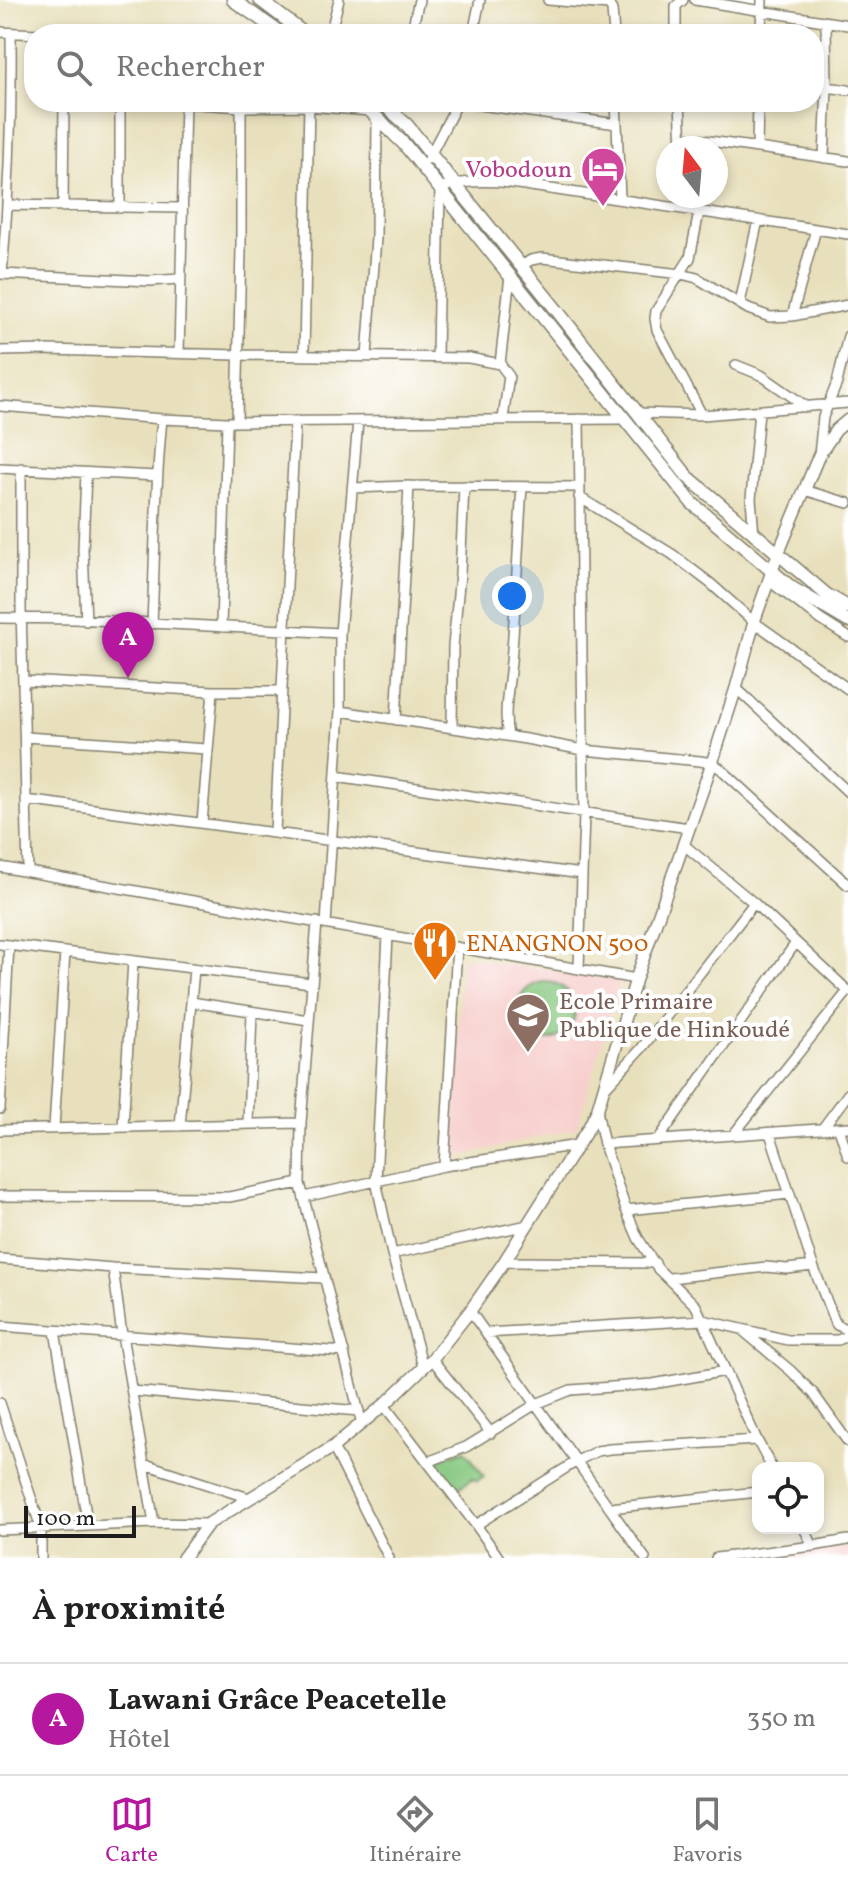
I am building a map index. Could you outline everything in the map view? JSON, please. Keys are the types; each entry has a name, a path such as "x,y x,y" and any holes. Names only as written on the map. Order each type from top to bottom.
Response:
{"main road":[{"path":"233,0 269,24"},
{"path":"260,0 292,24"},
{"path":"372,112 423,167 692,503 771,576 848,621"},
{"path":"398,112 688,477 827,595 848,607"}],"street":[{"path":"333,24 339,0"},
{"path":"413,24 419,0"},
{"path":"475,24 480,0"},
{"path":"548,0 609,5 613,24"},
{"path":"676,24 676,6 683,0"},
{"path":"695,0 848,25"},
{"path":"761,24 762,0"},
{"path":"824,158 826,22"},
{"path":"5,33 12,89 8,205 1,274 150,281 179,279"},
{"path":"827,87 848,90"},
{"path":"63,207 64,112"},
{"path":"120,112 120,208"},
{"path":"179,353 185,112"},
{"path":"221,627 237,355 241,112"},
{"path":"304,355 308,112"},
{"path":"367,356 376,238 370,112"},
{"path":"423,167 453,112"},
{"path":"530,112 617,124"},
{"path":"616,112 620,199"},
{"path":"681,112 682,136"},
{"path":"757,148 758,112"},
{"path":"728,144 848,161"},
{"path":"437,357 440,188 454,183 492,181 848,234"},
{"path":"8,205 181,208"},
{"path":"699,212 690,258 656,311 655,319 657,330 702,415"},
{"path":"740,303 758,220"},
{"path":"792,316 816,229"},
{"path":"521,266 542,258 681,274 697,278 761,315 770,317 848,305"},
{"path":"500,364 510,275"},
{"path":"819,455 821,426 837,383 848,336"},
{"path":"0,351 469,358 500,364 509,376 503,419"},
{"path":"736,365 761,375 807,407"},
{"path":"638,413 702,415 848,403"},
{"path":"0,406 162,419 232,421 622,419"},
{"path":"754,535 751,499 759,411"},
{"path":"152,624 156,476 162,419"},
{"path":"579,419 584,814 579,969"},
{"path":"183,1558 208,1524 333,1447 428,1363 504,1262 578,1145 597,1111 636,979 712,763 754,622 778,554 819,455 830,437 848,420"},
{"path":"275,832 295,421"},
{"path":"358,421 340,633 336,776 322,923 311,983 300,1183 362,1424"},
{"path":"0,468 156,476"},
{"path":"21,468 28,872"},
{"path":"86,473 83,550 86,621"},
{"path":"396,720 409,486"},
{"path":"452,728 453,646 464,486"},
{"path":"508,736 505,724 522,487"},
{"path":"352,488 522,487 579,492 672,554 754,622 848,689"},
{"path":"804,490 848,503"},
{"path":"771,576 821,620 848,637"},
{"path":"0,618 340,633"},
{"path":"24,681 213,691 282,691"},
{"path":"736,688 848,792"},
{"path":"202,823 213,691"},
{"path":"340,711 583,750 712,763 848,885"},
{"path":"25,737 207,749"},
{"path":"336,776 689,828"},
{"path":"26,800 582,874"},
{"path":"683,844 754,903 848,991 733,1135"},
{"path":"0,867 636,979"},
{"path":"604,1089 641,1049 754,903"},
{"path":"388,935 376,1181 392,1254 428,1363 491,1433"},
{"path":"658,1140 795,944"},
{"path":"0,1109 5,945 311,983"},
{"path":"444,1166 457,947"},
{"path":"54,1128 65,952"},
{"path":"123,1127 133,961"},
{"path":"180,1126 194,969"},
{"path":"191,1002 309,1020"},
{"path":"248,1124 252,1012"},
{"path":"822,1129 848,1094"},
{"path":"597,1111 604,1144 638,1238 658,1269 696,1306 769,1462"},
{"path":"0,1130 301,1123"},
{"path":"604,1144 843,1128 848,1156"},
{"path":"770,1133 813,1266 837,1325 848,1330"},
{"path":"304,1197 444,1166 578,1145"},
{"path":"0,1196 229,1197 300,1183"},
{"path":"626,1210 790,1194"},
{"path":"392,1254 528,1225"},
{"path":"0,1259 324,1278"},
{"path":"504,1262 655,1263"},
{"path":"670,1278 766,1267 787,1269 813,1266"},
{"path":"113,1268 154,1523"},
{"path":"470,1311 645,1558"},
{"path":"486,1333 703,1320 788,1340 838,1340 848,1336"},
{"path":"0,1326 344,1352"},
{"path":"740,1328 813,1393 848,1442"},
{"path":"55,1331 88,1526"},
{"path":"428,1462 460,1450 536,1404 575,1389 662,1383 726,1371"},
{"path":"132,1391 359,1411"},
{"path":"0,1403 41,1528 41,1558"},
{"path":"384,1405 499,1558"},
{"path":"476,1525 597,1451 757,1440"},
{"path":"333,1447 389,1558"},
{"path":"145,1464 249,1498"},
{"path":"610,1508 752,1493"},
{"path":"0,1530 154,1523 208,1524"},
{"path":"807,1534 813,1546"},
{"path":"716,1558 848,1540"}],"shaded area":[{"name":"Ecole Primaire Publique de Hinkoudé","path":"462,957 621,980 577,1128 452,1158"},
{"path":"848,1545 848,1558 755,1558"}],"green space":[{"path":"546,982 566,991 575,1011 566,1031 546,1040 526,1031 517,1011 526,991"},
{"path":"465,1450 484,1476 477,1481 473,1478 452,1493 433,1461"}],"place":[{"name":"Vobodoun","path":"603,208"},
{"name":"Lawani Grâce Peacetelle","path":"128,678"},
{"name":"ENANGNON 500","path":"435,982"},
{"name":"Ecole Primaire Publique de Hinkoudé","path":"528,1054"}]}
